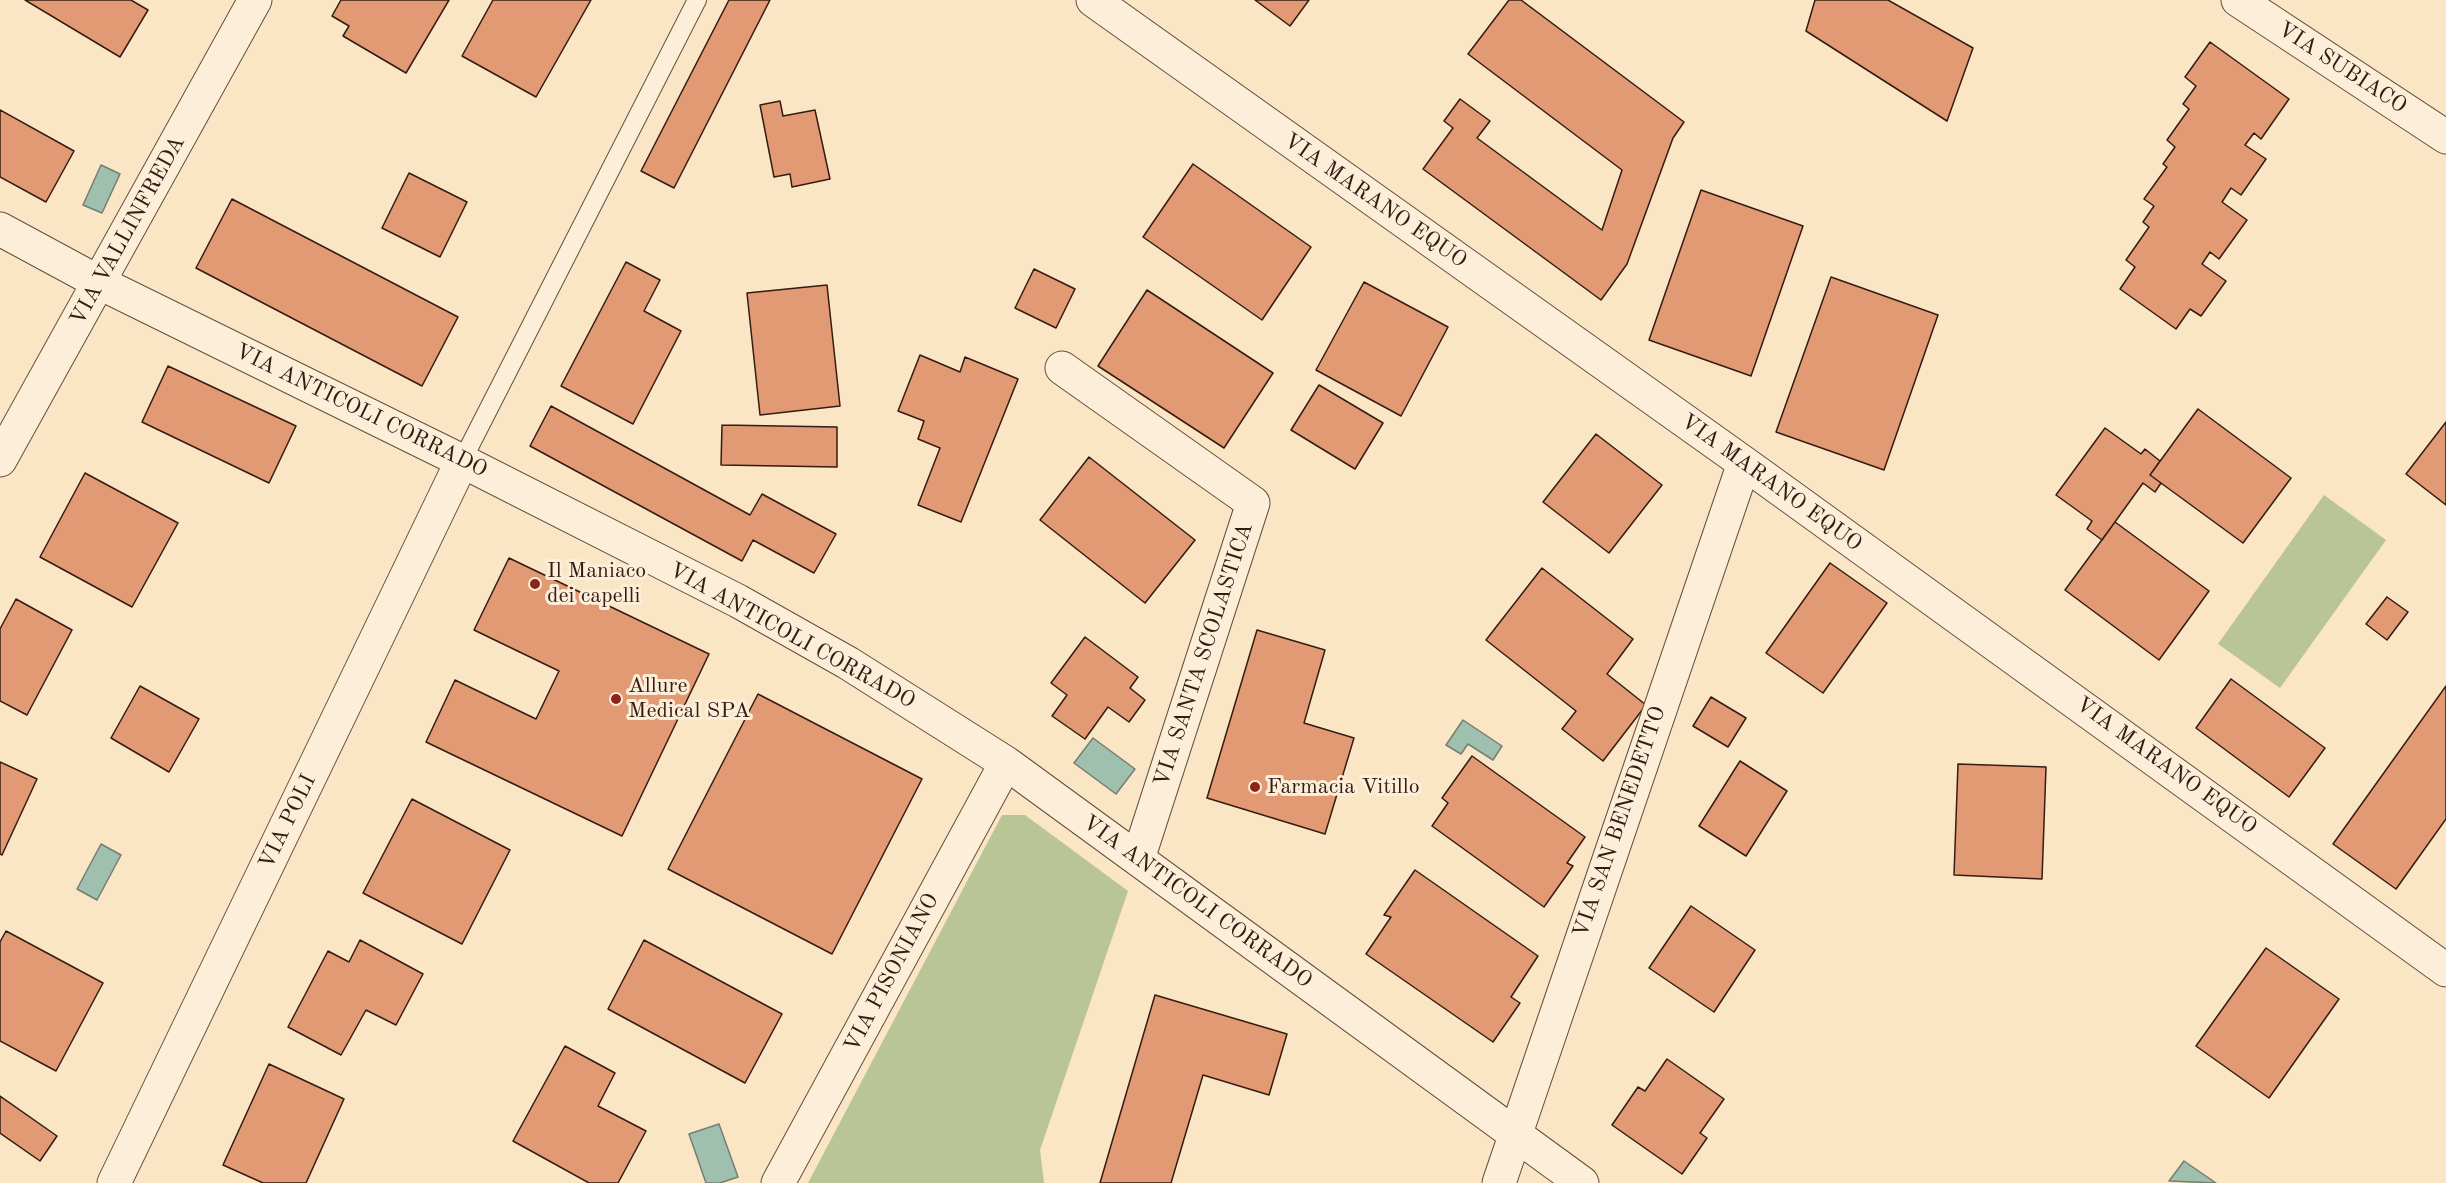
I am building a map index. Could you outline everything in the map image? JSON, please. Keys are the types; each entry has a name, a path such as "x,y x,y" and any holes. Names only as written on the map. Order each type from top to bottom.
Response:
{"street":[{"name":"VIA VALLINFREDA","path":"0,460 255,0"},
{"name":"VIA MARANO EQUO","path":"1093,0 1744,463 2446,970"},
{"name":"VIA SUBIACO","path":"2238,0 2446,137"},
{"name":"VIA ANTICOLI CORRADO","path":"0,229 100,283 462,461 738,601 848,663 1006,763 1582,1183"},
{"name":"VIA SANTA SCOLASTICA","path":"1062,368 1254,503 1138,859"},
{"name":"VIA POLI","path":"114,1183 462,461"},
{"name":"VIA SAN BENEDETTO","path":"1499,1183 1514,1133 1744,463"},
{"name":"VIA PISONIANO","path":"778,1183 1006,763"}],"lane":[{"path":"462,461 698,0"}],"shaded area":[{"path":"101,165 120,174 102,213 83,205"},
{"path":"2324,495 2386,540 2280,688 2218,644"},
{"path":"1463,720 1502,746 1493,760 1468,744 1461,754 1446,745"},
{"path":"1093,738 1135,769 1116,794 1074,763"},
{"path":"1002,815 1025,815 1128,891 1040,1150 1044,1183 808,1183"},
{"path":"101,844 121,855 97,900 77,889"},
{"path":"719,1124 738,1177 720,1183 706,1183 689,1134"},
{"path":"2184,1161 2216,1183 2169,1181"}],"building":[{"path":"25,0 131,0 148,10 120,57"},
{"path":"341,0 449,0 406,73 343,36 349,26 332,16"},
{"path":"493,0 591,0 536,97 462,56"},
{"path":"729,0 770,0 674,188 641,171"},
{"path":"1255,0 1309,0 1290,26"},
{"path":"1509,0 1521,0 1684,122 1673,138 1627,264 1601,300 1423,169 1453,128 1444,121 1460,99 1490,121 1477,138 1602,230 1622,170 1468,54"},
{"path":"1815,0 1888,0 1973,48 1947,121 1806,31"},
{"path":"2210,42 2289,99 2261,139 2254,133 2245,145 2266,159 2241,195 2231,188 2222,202 2247,220 2219,259 2210,252 2202,264 2226,281 2201,316 2190,309 2176,329 2120,289 2135,267 2126,260 2149,227 2143,222 2154,206 2144,199 2167,167 2163,164 2175,147 2167,140 2189,109 2183,104 2196,86 2185,77"},
{"path":"780,101 783,116 815,110 830,179 792,187 790,174 774,177 760,105"},
{"path":"0,110 74,151 46,202 0,177"},
{"path":"1193,164 1311,247 1262,320 1143,237"},
{"path":"409,173 467,202 440,257 382,228"},
{"path":"1701,190 1803,226 1751,376 1649,340"},
{"path":"232,199 458,317 422,386 196,268"},
{"path":"626,262 660,280 644,311 681,331 633,424 561,386"},
{"path":"1034,269 1075,289 1056,328 1015,308"},
{"path":"1831,277 1938,315 1884,470 1776,432"},
{"path":"1364,282 1448,327 1401,416 1316,370"},
{"path":"827,285 840,406 760,415 747,293"},
{"path":"1147,290 1273,373 1224,448 1098,366"},
{"path":"920,355 960,372 965,357 1018,379 961,522 918,505 940,448 918,439 924,421 898,411"},
{"path":"168,366 296,426 269,483 142,422"},
{"path":"1319,385 1383,423 1355,469 1291,430"},
{"path":"551,406 750,515 762,494 836,534 814,573 753,540 742,561 530,446"},
{"path":"2198,409 2291,478 2243,543 2150,475"},
{"path":"2446,422 2446,505 2406,474"},
{"path":"722,425 837,427 837,467 721,465"},
{"path":"2105,428 2141,454 2145,449 2160,461 2150,475 2161,483 2155,492 2143,483 2102,540 2087,529 2092,521 2056,495"},
{"path":"1596,434 1662,485 1609,553 1543,502"},
{"path":"1089,457 1195,540 1145,603 1040,520"},
{"path":"85,473 178,523 132,607 40,557"},
{"path":"2115,522 2209,591 2159,660 2065,590"},
{"name":"Allure Medical SPA","path":"509,558 709,654 622,836 426,742 455,680 536,719 559,671 474,630"},
{"path":"1830,563 1887,603 1823,693 1766,653"},
{"path":"1542,568 1633,639 1607,674 1646,705 1603,761 1562,729 1576,711 1486,640"},
{"path":"2387,597 2408,612 2387,640 2366,624"},
{"path":"16,599 72,630 27,715 0,701 0,629"},
{"path":"1257,630 1325,650 1304,723 1354,738 1325,834 1207,798"},
{"path":"1085,637 1138,677 1130,688 1145,700 1129,722 1108,707 1085,739 1052,716 1067,695 1051,683"},
{"path":"2231,679 2325,748 2289,797 2196,728"},
{"path":"140,686 199,719 169,772 111,738"},
{"path":"2446,686 2446,819 2396,889 2333,844"},
{"path":"758,694 922,779 832,954 668,869"},
{"path":"1711,697 1746,718 1728,747 1693,726"},
{"path":"1472,756 1585,837 1567,863 1573,866 1544,907 1432,826 1448,803 1442,798"},
{"path":"1740,761 1787,791 1746,856 1699,826"},
{"path":"0,762 37,779 2,855 0,854"},
{"path":"1958,764 2046,767 2042,879 1954,875"},
{"path":"412,799 510,850 462,944 363,893"},
{"path":"1415,870 1538,956 1511,997 1520,1003 1493,1042 1366,954 1391,917 1384,915"},
{"path":"1691,906 1755,950 1714,1012 1649,968"},
{"path":"6,931 103,983 56,1071 0,1041 0,942"},
{"path":"360,940 423,974 396,1025 366,1010 341,1055 288,1027 328,951 349,962"},
{"path":"644,940 782,1014 745,1083 608,1009"},
{"path":"2266,948 2339,999 2269,1098 2196,1046"},
{"path":"1155,995 1287,1034 1269,1095 1203,1075 1171,1183 1100,1183"},
{"path":"565,1046 615,1073 598,1106 646,1131 618,1183 589,1183 513,1141"},
{"path":"1667,1059 1724,1099 1700,1133 1707,1138 1682,1174 1612,1125 1638,1087 1645,1091"},
{"path":"269,1064 344,1099 306,1183 263,1183 223,1165"},
{"path":"0,1096 57,1136 40,1161 0,1133"}],"place":[{"name":"Il Maniaco dei capelli","path":"535,584"},
{"name":"Allure Medical SPA","path":"616,699"},
{"name":"Farmacia Vitillo","path":"1255,787"}]}
